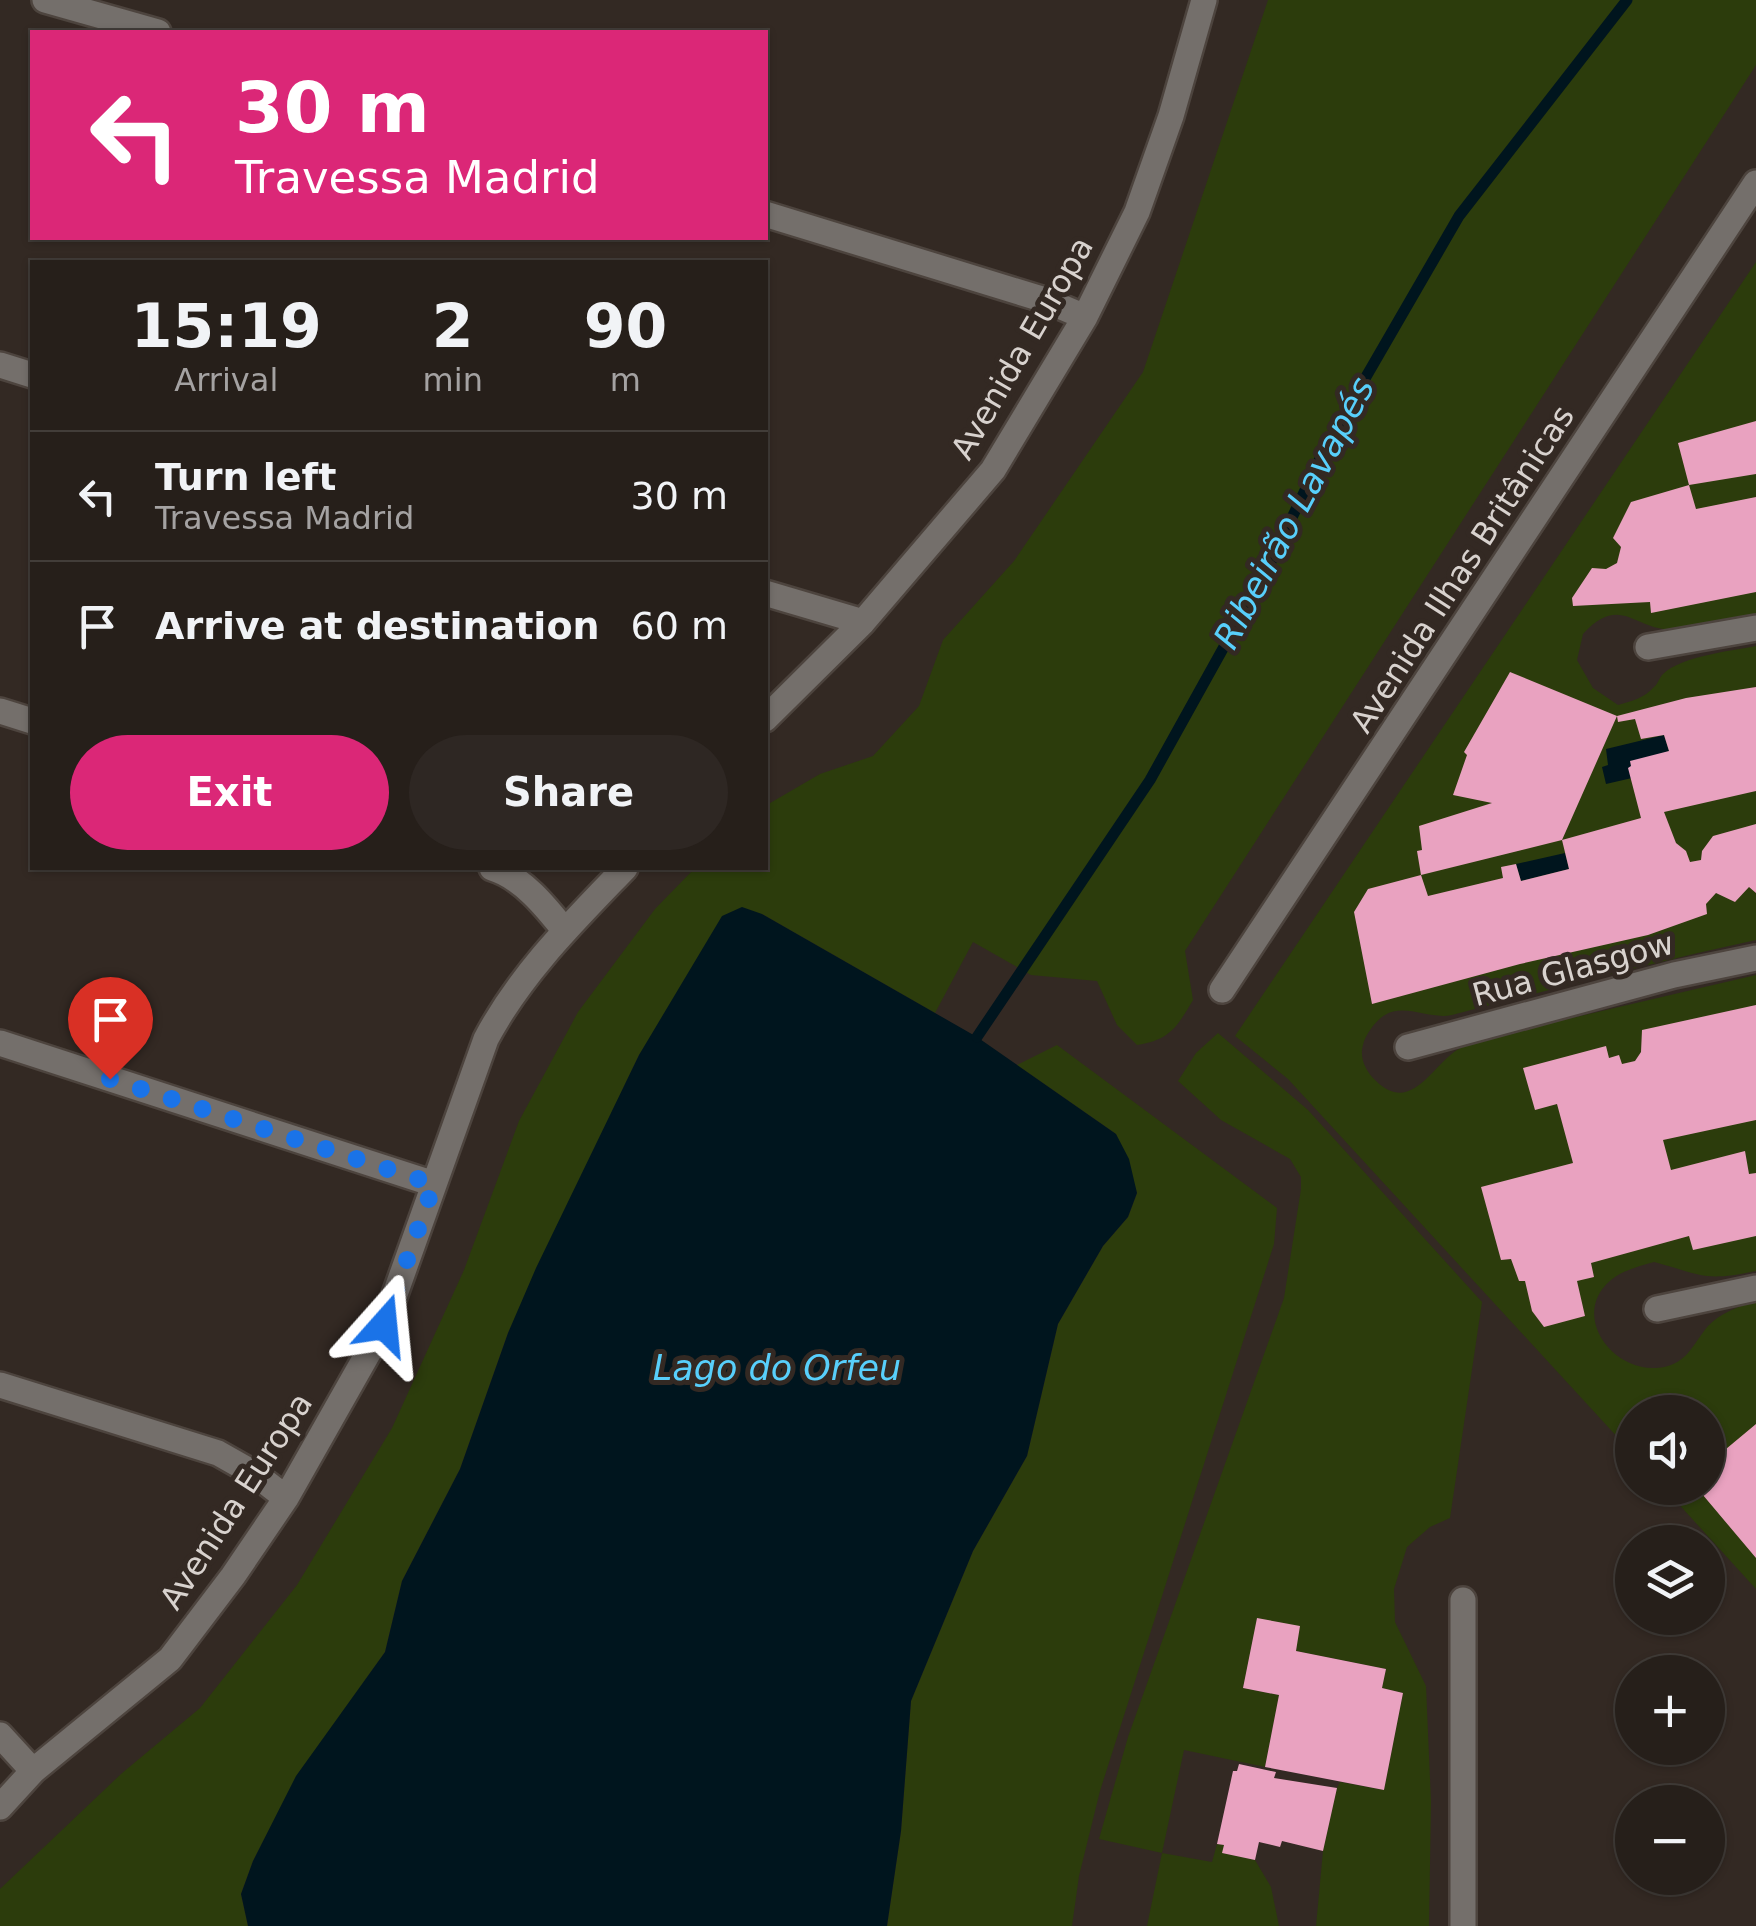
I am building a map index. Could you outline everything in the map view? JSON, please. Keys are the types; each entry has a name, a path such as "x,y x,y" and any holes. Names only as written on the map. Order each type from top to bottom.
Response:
{"street":[{"path":"45,0 151,30"},
{"name":"Avenida Europa","path":"768,716 863,622 993,470 1084,317 1136,212 1172,116 1204,0"},
{"name":"Avenida Ilhas Britânicas","path":"1222,990 1756,183"},
{"path":"768,215 1046,300 1084,317"},
{"path":"0,365 30,374"},
{"path":"768,594 863,622"},
{"path":"1648,647 1756,628"},
{"path":"0,711 30,721"},
{"path":"499,870 544,905 565,931"},
{"name":"Avenida Europa","path":"0,1807 33,1771 170,1660 286,1498 384,1325 493,1027 524,977 623,870"},
{"name":"Rua Glasgow","path":"1408,1047 1635,985 1756,958"},
{"path":"0,1043 434,1184"},
{"path":"1657,1310 1756,1288"},
{"path":"0,1385 218,1453 286,1498"},
{"path":"1462,1600 1463,1926"},
{"path":"0,1735 33,1771"}],"green space":[{"path":"1268,0 1756,0 1756,65 1185,951 1193,1000 1171,1031 1137,1045 1117,1025 1097,981 1031,975 973,942 935,1013 762,914 639,1055 508,1333 460,1469 402,1581 385,1652 297,1776 253,1861 241,1894 248,1926 0,1926 0,1889 121,1774 200,1708 297,1585 392,1428 464,1270 519,1121 578,1012 655,909 693,870 768,870 768,804 820,774 873,756 919,706 943,640 1014,561 1143,372"},
{"path":"1756,262 1756,614 1677,629 1650,626 1619,615 1608,616 1583,634 1577,660 1593,688 1618,705 1646,694 1663,674 1682,663 1756,646 1756,940 1452,1015 1393,1012 1371,1028 1362,1055 1375,1080 1398,1093 1408,1091 1454,1052 1482,1039 1756,975 1756,1271 1713,1276 1654,1262 1611,1280 1599,1294 1594,1309 1595,1324 1611,1350 1639,1366 1656,1368 1682,1359 1718,1317 1756,1301 1756,1589 1725,1555 1725,1525 1698,1525 1679,1505 1725,1505 1725,1395 1615,1395 1615,1435 1288,1079 1235,1036"},
{"path":"1218,1033 1308,1110 1482,1302 1450,1518 1430,1527 1407,1547 1394,1589 1395,1622 1426,1686 1431,1802 1429,1926 1316,1926 1323,1851 1337,1788 1340,1782 1384,1790 1403,1693 1382,1688 1386,1669 1296,1651 1299,1627 1257,1619 1243,1688 1279,1695 1265,1767 1184,1750 1162,1853 1099,1839 1128,1737 1284,1298 1301,1189 1301,1177 1290,1159 1221,1120 1178,1081 1196,1053"},
{"path":"1057,1045 1277,1208 1274,1244 1100,1791 1079,1876 1072,1926 887,1926 901,1831 911,1701 973,1551 1027,1456 1058,1324 1103,1246 1128,1217 1137,1193 1116,1134 1017,1065"},
{"path":"1217,1844 1224,1845 1223,1853 1255,1860 1271,1887 1279,1926 1147,1926 1162,1853 1212,1862"}],"water":[{"path":"1664,735 1669,751 1631,766 1632,778 1606,784 1602,767 1608,765 1606,749"},
{"path":"1565,853 1569,869 1521,881 1516,864"},
{"name":"Lago do Orfeu","path":"742,907 762,914 977,1037 1116,1134 1129,1159 1137,1193 1128,1217 1103,1246 1058,1324 1027,1456 973,1551 911,1701 901,1831 887,1926 248,1926 241,1894 253,1861 296,1776 385,1652 402,1581 460,1469 508,1333 536,1268 639,1055 722,916"}],"building":[{"path":"1756,421 1756,474 1689,485 1678,443"},
{"path":"1689,485 1696,509 1756,497 1756,592 1651,613 1650,602 1573,606 1572,598 1592,568 1606,569 1617,563 1621,547 1613,538 1631,502"},
{"path":"1510,672 1617,716 1562,840 1421,875 1417,851 1422,850 1419,826 1492,803 1453,795 1467,755 1464,752"},
{"path":"1756,687 1756,791 1664,812 1676,843 1686,851 1690,862 1701,860 1702,851 1713,836 1756,824 1756,893 1749,887 1735,902 1716,893 1706,904 1707,914 1648,935 1372,1004 1354,912 1368,889 1421,875 1428,896 1503,878 1501,867 1516,864 1521,881 1569,869 1562,840 1641,818 1628,768 1630,761 1669,751 1664,735 1641,739 1635,719 1618,722 1617,716 1686,698"},
{"path":"1756,1005 1756,1120 1663,1140 1671,1170 1745,1151 1749,1174 1756,1173 1756,1236 1693,1250 1689,1236 1591,1263 1594,1277 1577,1281 1585,1316 1544,1327 1532,1311 1525,1281 1519,1281 1511,1259 1501,1260 1481,1187 1573,1163 1557,1104 1535,1110 1523,1068 1606,1046 1609,1058 1619,1055 1622,1064 1635,1061 1641,1052 1642,1030"},
{"path":"1756,1424 1756,1558 1711,1505 1725,1505 1725,1450"},
{"path":"1257,1618 1300,1626 1296,1651 1386,1669 1382,1688 1403,1693 1384,1790 1265,1767 1279,1695 1243,1688"},
{"path":"1239,1764 1276,1772 1274,1778 1337,1788 1323,1851 1282,1841 1280,1847 1259,1842 1255,1860 1222,1853 1224,1845 1217,1844 1233,1771 1237,1771"}],"waterway":[{"name":"Ribeirão Lavapés","path":"977,1037 1150,780 1270,564 1326,446 1459,216 1627,0"}],"route":[{"path":"110,1079 434,1184 384,1325"}]}
